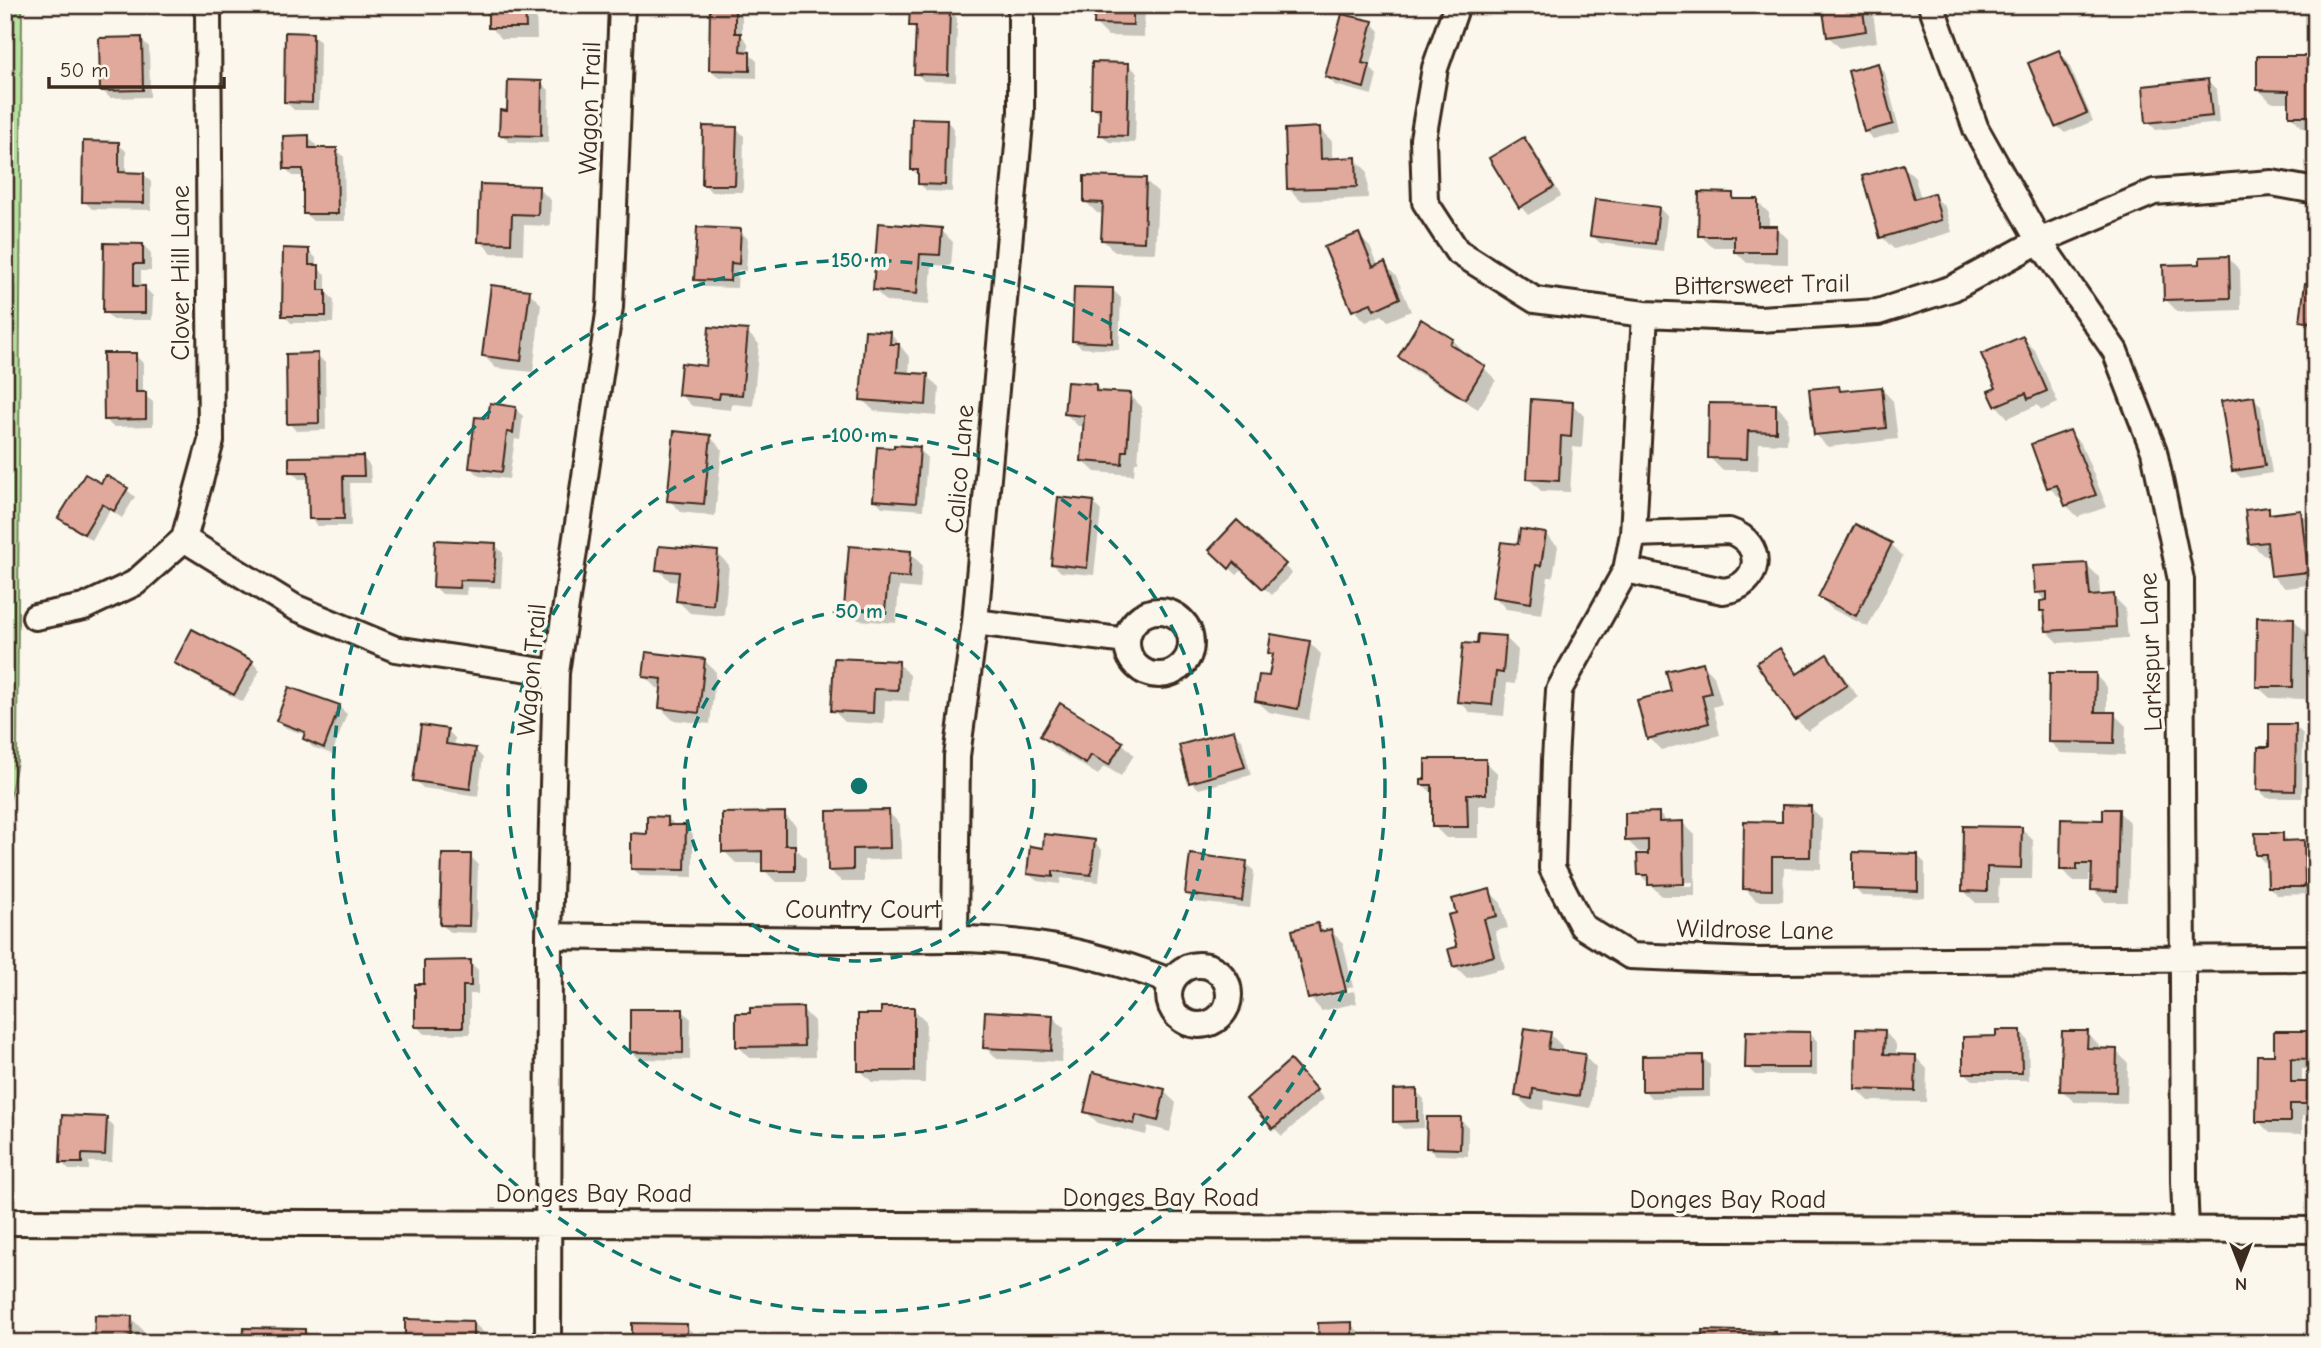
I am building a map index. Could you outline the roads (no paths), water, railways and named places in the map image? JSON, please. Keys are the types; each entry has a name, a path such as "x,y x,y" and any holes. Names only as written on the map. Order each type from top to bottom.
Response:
{"street":[{"name":"Clover Hill Lane","path":"184,539 211,441 208,12 204,5"},
{"name":"Wagon Trail","path":"548,1343 549,936 556,673 610,307 622,5"},
{"name":"Calico Lane","path":"955,939 957,756 975,622 1021,112 1021,5"},
{"name":"Bittersweet Trail","path":"1457,5 1435,68 1424,127 1425,202 1457,251 1535,300 1645,314 1760,319 1878,312 1954,288 2039,241 2154,192 2272,183 2316,191"},
{"name":"Larkspur Lane","path":"1931,5 1976,129 2039,241 2115,351 2154,451 2181,580 2183,1181 2186,1230"},
{"name":"Wildrose Lane","path":"1645,314 1633,534 1626,570 1559,690 1552,868 1582,926 1630,956 1753,961 2316,958"},
{"path":"1626,570 1723,591 1742,585 1754,569 1752,549 1739,534 1729,531 1633,534"},
{"path":"35,617 84,607 135,583 184,539 294,607 395,649 556,673"},
{"path":"975,622 1127,641"},
{"name":"Country Court","path":"549,936 889,941 955,939 1013,942 1070,951 1125,964 1172,982"},
{"name":"Donges Bay Road","path":"5,1222 2316,1230"}],"waterway":[{"path":"2310,1262 2316,1262"}]}
